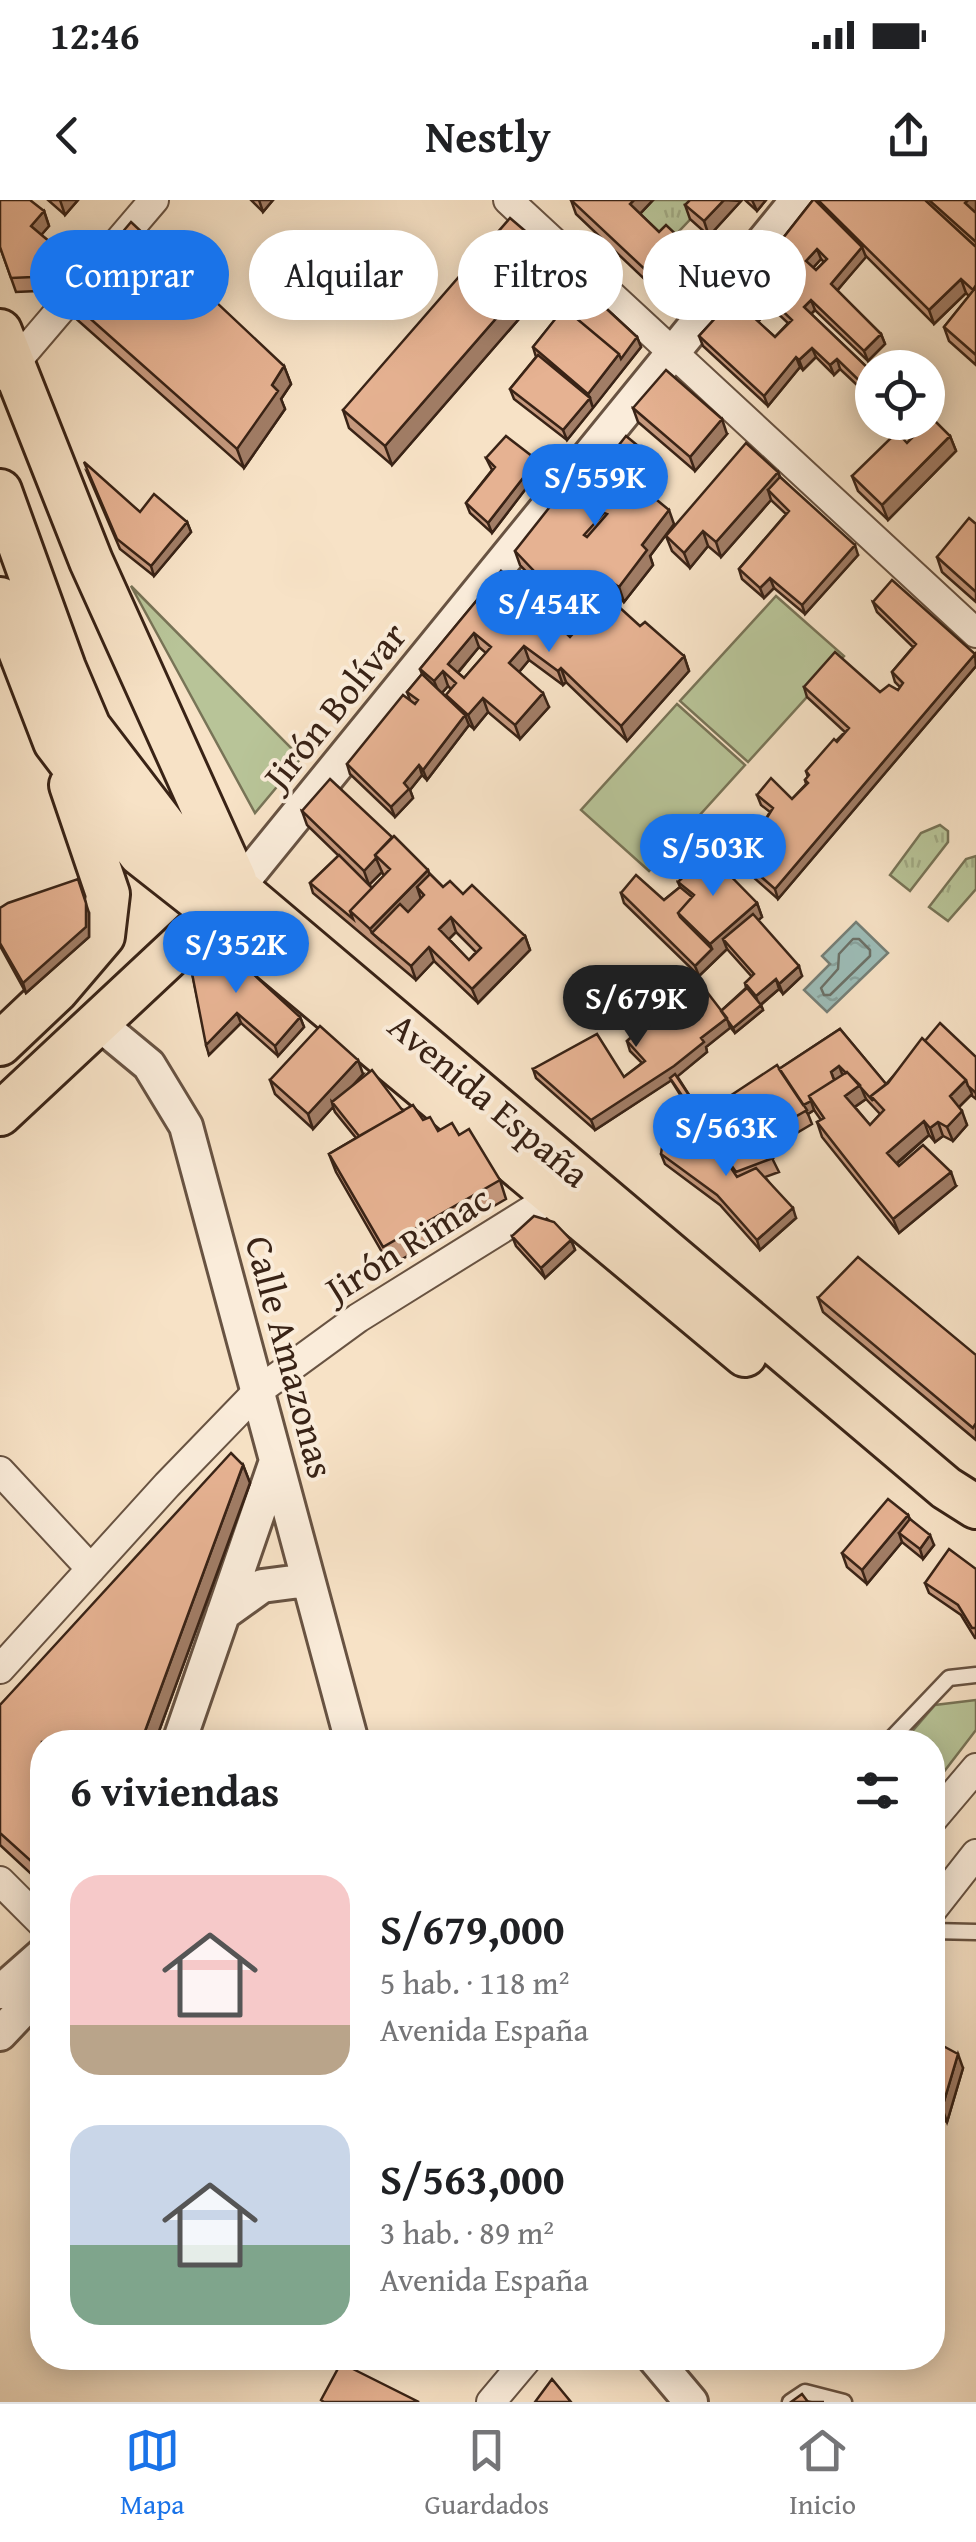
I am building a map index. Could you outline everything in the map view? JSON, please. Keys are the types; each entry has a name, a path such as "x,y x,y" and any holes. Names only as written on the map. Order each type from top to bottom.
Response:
{"main road":[{"name":"Avenida España","path":"4,359 91,561 227,901 554,1196 941,1518 976,1539"},
{"path":"0,491 89,727 227,901 0,1114"},
{"name":"Avenida España","path":"0,599 55,742 140,854 227,901 946,1488 976,1507"},
{"path":"0,1044 57,990 103,936 108,894 55,742"}],"street":[{"path":"4,359 154,200"},
{"path":"508,200 976,633"},
{"name":"Jirón Bolívar","path":"227,901 797,200"},
{"name":"Calle Amazonas","path":"97,1022 150,1065 186,1126 349,1730"},
{"name":"Jirón Rimac","path":"4,1657 82,1559 258,1391 358,1318 554,1196"},
{"path":"183,1730 276,1461"},
{"path":"0,1472 82,1559"},
{"path":"224,1614 262,1586 284,1580 308,1580"},
{"path":"945,1805 976,1768"},
{"path":"945,1893 976,1854"},
{"path":"0,1881 30,1911"},
{"path":"0,1992 30,1966"},
{"path":"0,2034 30,2002"},
{"path":"491,2402 518,2370"},
{"path":"664,2370 691,2402"}],"lane":[{"path":"899,1730 949,1678 976,1674"},
{"path":"945,1931 976,1932"},
{"path":"790,2402 804,2392 844,2402"}],"green space":[{"path":"653,200 690,200 700,209 680,230 646,230 635,219"},
{"path":"131,586 301,758 255,813"},
{"path":"776,596 844,656 748,762 680,701"},
{"path":"677,704 745,765 649,871 581,810"},
{"path":"940,825 948,831 948,842 910,891 890,875 921,833"},
{"path":"976,856 976,889 948,921 929,907 966,859"},
{"path":"976,1700 976,1730 945,1770 945,1730 913,1730 935,1705"}],"water":[{"path":"856,922 888,953 827,1012 804,990 830,964 822,956"}],"building":[{"path":"0,200 30,200 44,211 31,226 36,230 30,230 30,277 11,278 0,247"},
{"path":"571,200 634,200 630,204 657,230 643,230 643,268 623,249 623,230 603,230"},
{"path":"690,200 724,200 704,221 685,205"},
{"path":"815,200 862,247 831,284 881,334 863,350 811,300 806,305 806,261 806,230 789,230","holes":["817,249 827,259 816,270 806,261"]},
{"path":"818,200 925,200 976,247 976,285 973,290 961,279 929,310"},
{"path":"929,200 968,200 965,203 976,213 976,242"},
{"path":"510,218 524,230 500,230"},
{"path":"458,278 458,320 495,320 385,446 343,410 421,320 438,320 438,301"},
{"path":"976,287 976,355 944,327"},
{"path":"806,309 855,356 855,376 837,359 830,365 812,348 799,360 796,357 764,396 699,336 714,320 756,320 775,337 792,320 806,320"},
{"path":"229,314 284,366 272,385 278,391 237,449 92,320 229,320"},
{"path":"554,320 578,320 619,354 588,394 533,347"},
{"path":"578,320 619,320 637,337 621,359"},
{"path":"538,355 590,398 563,430 510,389"},
{"path":"666,370 722,419 690,457 633,408"},
{"path":"945,431 950,436 882,505 852,476 889,440 945,440"},
{"path":"506,436 537,460 488,523 466,503 495,467 486,458"},
{"path":"626,436 654,459 635,482 669,510 642,545 647,550 619,587 604,577 575,614 515,551 571,480 584,489","holes":["604,513 607,514 587,537 584,535"]},
{"path":"746,443 778,472 716,542 703,531 684,553 666,536"},
{"path":"84,462 140,512 154,494 187,522 151,566 117,539"},
{"path":"780,477 855,545 802,605 770,578 760,588 739,569 789,511 768,490"},
{"path":"969,518 976,524 976,592 937,557"},
{"path":"501,571 570,637 607,596 640,626 645,622 684,656 621,726 561,668 558,671 524,646 509,663 543,693 515,725 483,698 468,715 446,695 456,683 443,671 434,681 420,669","holes":["474,633 491,647 464,678 448,664"]},
{"path":"892,580 975,654 775,889 741,859 755,843 753,840 773,808 757,795 771,778 792,799 808,783 806,771 849,728 804,687 835,652 880,692 889,685 898,690 903,683 892,672 916,644 873,602"},
{"path":"422,674 465,715 423,770 419,765 404,783 409,789 391,807 347,764 403,695 415,704 418,700 407,692"},
{"path":"330,779 392,837 364,871 302,811"},
{"path":"394,836 428,870 370,929 350,911 390,869 375,855"},
{"path":"708,853 757,903 710,944 678,913 694,895 678,882"},
{"path":"339,855 372,888 350,911 353,919 310,883"},
{"path":"430,874 443,887 450,881 463,894 472,885 525,936 472,989 429,947 411,966 372,933 400,904 408,912 424,895 417,887","holes":["451,917 481,948 469,960 439,929"]},
{"path":"636,875 664,900 680,887 692,897 678,913 712,949 695,966 621,893"},
{"path":"78,879 86,903 86,927 23,983 0,943 0,908"},
{"path":"753,914 799,966 779,984 776,979 756,996 745,983 754,974 723,939"},
{"path":"214,938 300,1017 275,1046 237,1013 206,1045 190,963"},
{"path":"690,970 727,1018 674,1066 591,1120 533,1069 597,1034 624,1077 645,1061 627,1041 650,1021 642,1012"},
{"path":"747,988 761,1005 733,1028 721,1011"},
{"path":"940,1023 976,1057 976,1093 925,1041"},
{"path":"320,1026 358,1060 308,1114 270,1080"},
{"path":"840,1029 886,1084 871,1096 873,1101 839,1066 831,1072 834,1080 809,1096 811,1101 803,1105 779,1069"},
{"path":"922,1038 966,1080 950,1096 962,1111 947,1127 938,1122 930,1128 924,1121 887,1153 899,1166 923,1145 951,1172 893,1219 817,1122 824,1118 809,1096 847,1072 860,1085 845,1096 870,1125 884,1110 871,1096 888,1083"},
{"path":"777,1065 807,1110 760,1137 773,1158 736,1172 698,1117"},
{"path":"372,1070 403,1111 359,1136 332,1102"},
{"path":"675,1074 702,1115 698,1117 700,1122 670,1078"},
{"path":"413,1105 423,1120 430,1117 438,1131 452,1123 459,1135 469,1129 500,1180 383,1247 329,1154"},
{"path":"698,1119 737,1177 756,1168 793,1208 757,1240 717,1195 661,1154 663,1140"},
{"path":"534,1216 554,1222 571,1240 541,1268 512,1236"},
{"path":"858,1257 976,1355 973,1428 818,1298"},
{"path":"231,1453 243,1465 145,1730 30,1730 30,1860 0,1833 0,1705"},
{"path":"888,1499 908,1515 862,1570 842,1553"},
{"path":"910,1519 930,1535 920,1549 899,1533"},
{"path":"949,1549 976,1569 976,1628 972,1628 958,1605 925,1583"},
{"path":"945,2047 958,2054 945,2098"},
{"path":"337,2370 355,2370 419,2402 324,2402 321,2400"},
{"path":"552,2379 571,2402 535,2402"},
{"path":"802,2394 808,2402 791,2402"}]}
